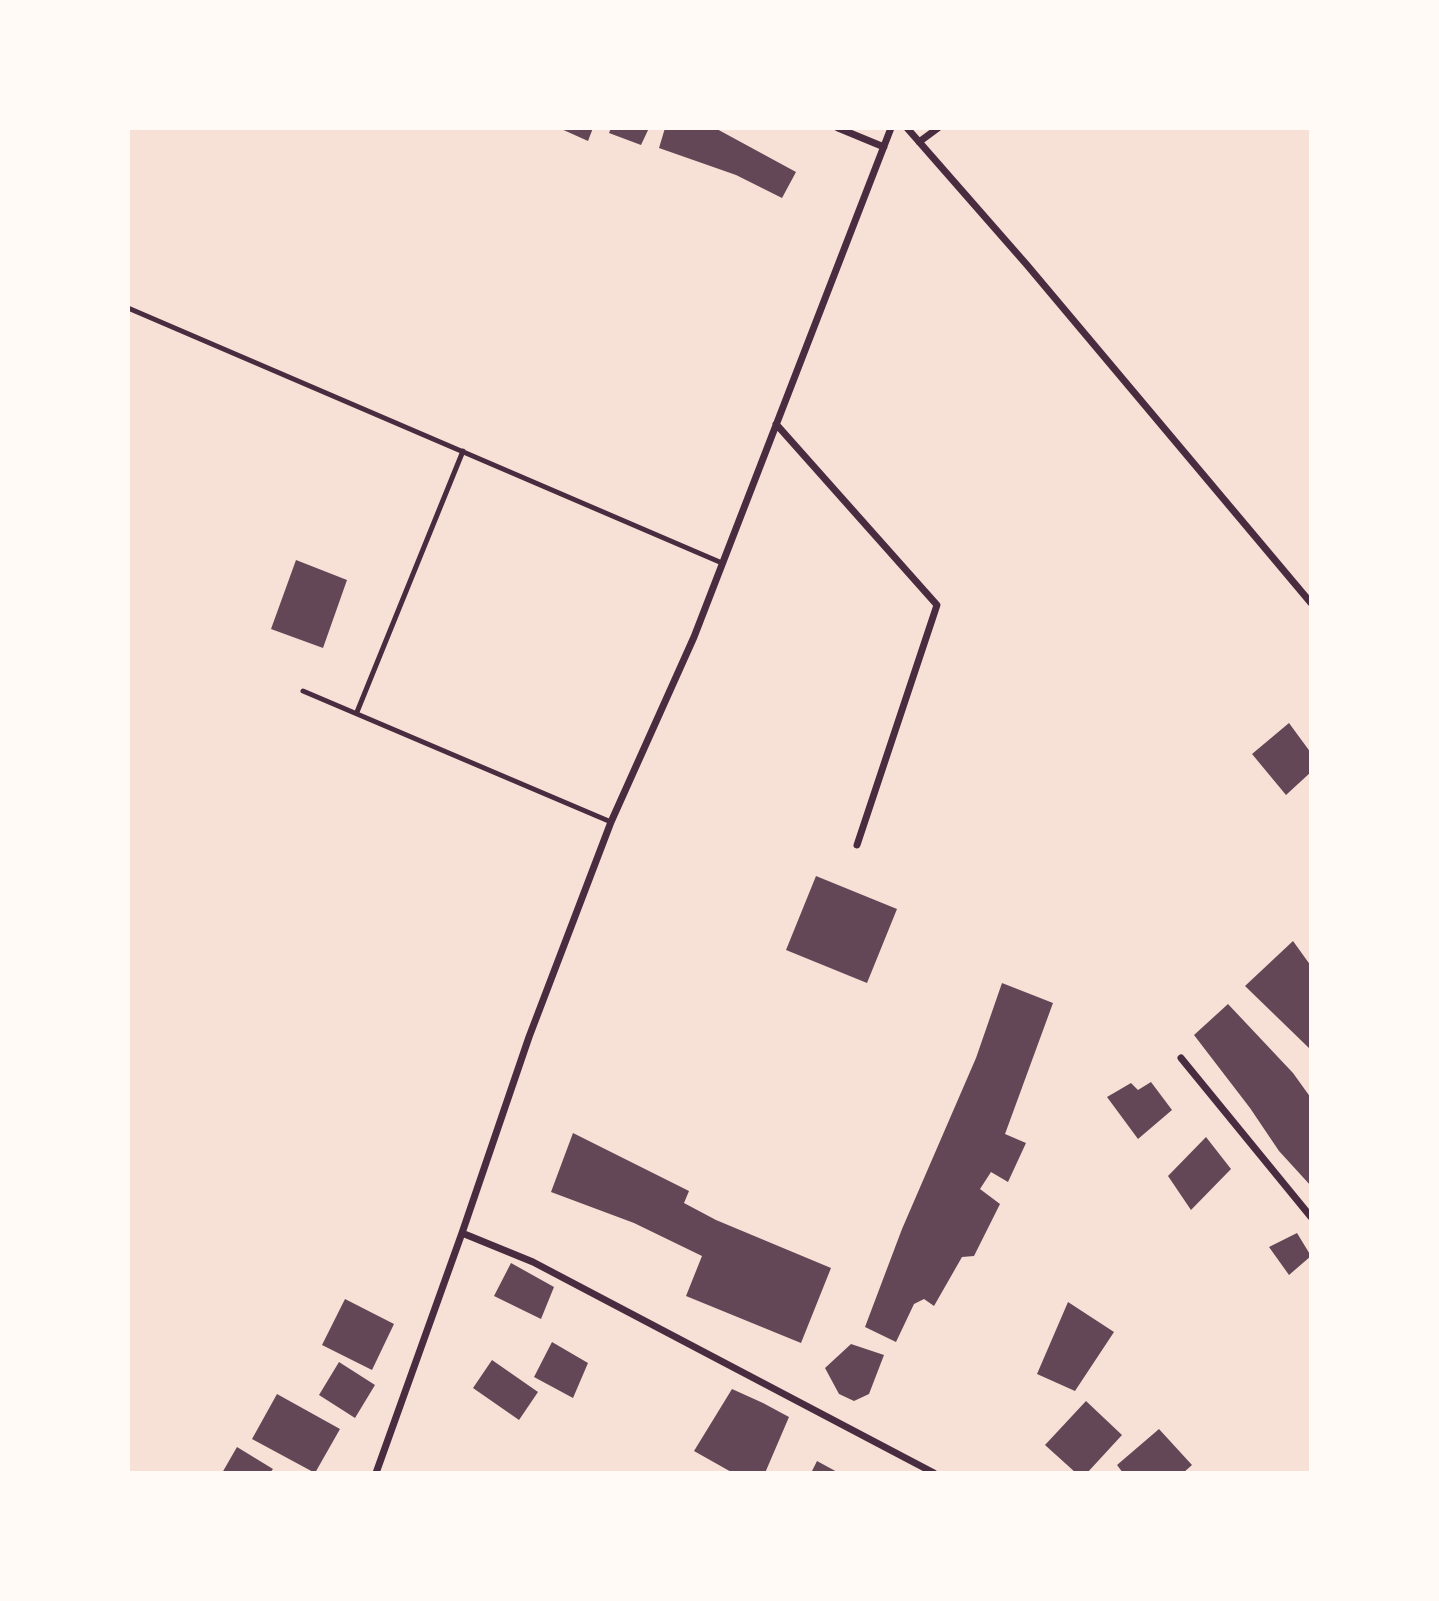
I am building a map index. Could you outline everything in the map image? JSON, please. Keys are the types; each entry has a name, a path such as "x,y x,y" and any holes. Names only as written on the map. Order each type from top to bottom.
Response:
{"street":[{"path":"838,128 884,147"},
{"path":"376,1473 529,1037 611,822 694,637 891,128"},
{"path":"907,128 1027,265 1311,603"},
{"path":"919,142 938,128"},
{"path":"776,424 937,605 857,845"},
{"path":"1181,1058 1311,1217"},
{"path":"462,1233 533,1262 934,1473"}],"lane":[{"path":"128,308 722,563"},
{"path":"357,712 463,451"},
{"path":"303,691 611,822"}],"building":[{"path":"559,128 593,128 588,141"},
{"path":"611,128 649,128 641,145 609,133"},
{"path":"665,128 715,128 796,172 782,198 736,175 659,148"},
{"path":"296,560 347,580 323,648 271,629"},
{"path":"1289,723 1311,753 1311,772 1286,795 1252,754"},
{"path":"816,876 897,909 867,983 786,950"},
{"path":"1293,941 1311,966 1311,1050 1245,986"},
{"path":"1002,983 1053,1003 1005,1134 1026,1143 1008,1182 991,1172 980,1189 1000,1204 974,1256 962,1257 934,1306 924,1299 914,1304 896,1342 865,1327 902,1229 976,1058"},
{"path":"1228,1004 1293,1073 1311,1098 1311,1186 1279,1151 1194,1035"},
{"path":"1151,1082 1172,1110 1138,1139 1107,1097 1131,1083 1138,1090"},
{"path":"573,1133 689,1191 684,1203 716,1220 831,1268 801,1343 686,1296 702,1256 634,1223 551,1192"},
{"path":"1206,1137 1231,1169 1191,1210 1168,1176"},
{"path":"1297,1233 1311,1256 1289,1275 1269,1247"},
{"path":"511,1263 554,1287 541,1319 494,1296"},
{"path":"345,1299 394,1324 372,1370 322,1345"},
{"path":"1068,1302 1114,1332 1075,1391 1037,1374"},
{"path":"552,1342 588,1363 573,1398 534,1377"},
{"path":"851,1344 884,1355 869,1394 854,1401 839,1394 825,1368"},
{"path":"492,1360 538,1392 519,1420 473,1388"},
{"path":"339,1362 375,1385 355,1418 319,1395"},
{"path":"732,1389 789,1417 765,1473 733,1473 694,1451"},
{"path":"277,1394 340,1429 315,1473 252,1439"},
{"path":"1086,1401 1122,1435 1087,1473 1076,1473 1045,1445"},
{"path":"1159,1429 1192,1465 1183,1473 1123,1473 1117,1465"},
{"path":"237,1447 273,1469 270,1473 222,1473"},
{"path":"817,1461 839,1473 811,1473"}]}
